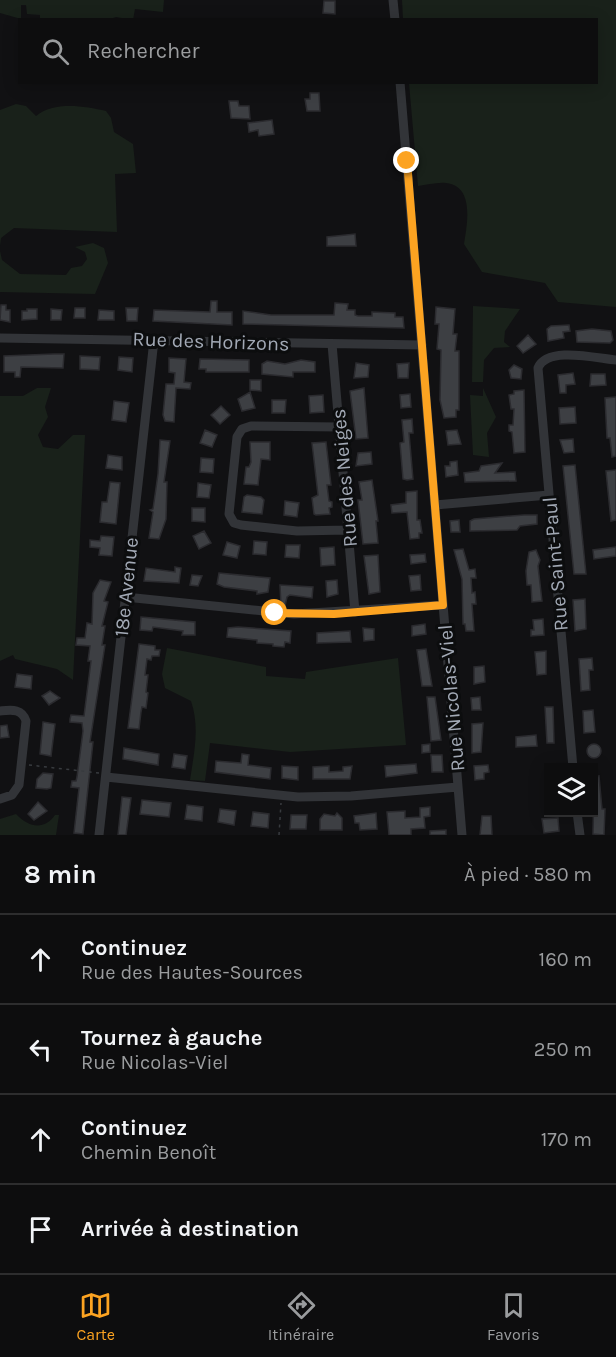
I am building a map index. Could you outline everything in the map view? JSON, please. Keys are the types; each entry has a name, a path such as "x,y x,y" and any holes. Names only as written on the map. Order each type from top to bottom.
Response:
{"street":[{"path":"393,0 395,18"},
{"name":"Rue Nicolas-Viel","path":"400,84 462,835"},
{"name":"Rue des Horizons","path":"0,338 422,345"},
{"name":"18e Avenue","path":"99,835 154,340"},
{"name":"Rue des Neiges","path":"332,344 355,612"},
{"name":"Rue Saint-Paul","path":"573,763 538,372 541,362 553,355 616,360"},
{"path":"339,427 251,426 242,429 236,442 229,514 234,523 241,525 304,531 348,530"},
{"path":"435,505 549,495"},
{"path":"125,597 294,614 443,605"},
{"path":"0,711 17,710 25,717 18,789 9,797 0,799"},
{"path":"106,775 281,796 351,796 458,787"},
{"path":"578,817 579,835"}],"path":[{"path":"21,764 106,775"},
{"path":"279,835 281,796"}],"shaded area":[{"path":"0,0 164,0 163,12 135,9 133,18 40,18 40,15 27,14 26,5 21,5 21,18 0,13"},
{"path":"402,0 616,0 616,307 558,302 545,283 482,272 464,244 467,207 461,191 446,183 418,186 409,84 598,84 598,18 403,18"},
{"path":"16,104 26,106 36,116 51,108 70,106 106,111 111,118 114,132 133,144 136,173 115,174 117,232 14,228 1,238 0,246 0,110"},
{"path":"93,243 104,248 108,263 95,294 0,292 0,251 2,260 20,274 66,275 71,268 82,266 87,259 85,252 75,247"},
{"path":"473,306 520,309 505,331 504,342 510,347 494,348 484,360 483,382 472,382"},
{"path":"37,388 51,388 45,407 48,417 38,435 43,447 58,449 73,435 85,435 73,680 57,669 15,659 13,655 0,661 0,396 23,396"},
{"path":"483,388 496,417 487,433 489,457 473,455 470,395 483,396"},
{"path":"167,648 266,667 266,676 305,679 306,672 398,658 406,745 290,752 210,743 205,781 190,780 195,740 194,711 191,701 165,688 162,674"},
{"path":"16,814 26,822 36,825 46,823 55,815 59,815 56,835 0,835 0,819"}],"building":[{"path":"324,1 335,1 335,14 323,13"},
{"path":"310,93 319,93 320,111 307,111 305,99 310,99"},
{"path":"229,101 238,101 239,106 249,106 250,119 231,118"},
{"path":"272,120 274,134 259,136 258,130 249,132 248,123"},
{"path":"355,234 356,246 327,246 327,237"},
{"path":"211,301 217,301 217,312 232,312 232,325 153,321 154,310 210,312"},
{"path":"335,303 348,304 347,310 355,310 355,315 358,316 372,316 372,312 395,313 395,317 403,317 404,328 243,324 243,311 271,315 334,315"},
{"path":"1,305 6,305 6,310 10,310 10,322 0,320"},
{"path":"436,307 455,309 453,334 457,334 455,351 459,351 459,410 456,410 456,417 444,418 440,400 441,350 437,349 439,324 435,324"},
{"path":"75,308 85,308 85,318 74,318"},
{"path":"126,308 138,308 137,321 127,321"},
{"path":"27,309 37,309 37,319 22,320 22,311 27,311"},
{"path":"51,309 62,310 61,320 51,320"},
{"path":"99,310 114,311 114,320 98,320"},
{"path":"569,325 570,331 563,332 564,338 548,341 547,329 551,326"},
{"path":"592,329 611,331 613,340 610,343 577,342 576,331"},
{"path":"528,335 536,344 523,353 517,346"},
{"path":"64,354 63,368 21,367 20,377 15,377 15,372 4,372 4,356"},
{"path":"80,356 100,357 99,370 80,369"},
{"path":"119,357 133,358 132,372 118,370"},
{"path":"169,358 186,359 184,382 191,383 190,389 176,388 174,422 165,421 163,415 166,384 174,384 175,373 169,372"},
{"path":"200,359 249,360 249,372 206,372 206,369 199,369"},
{"path":"301,360 315,362 315,372 293,372 293,377 262,374 262,364 267,361 285,364"},
{"path":"356,363 369,365 368,377 354,378"},
{"path":"409,363 408,378 398,378 397,364"},
{"path":"514,365 522,369 521,379 511,378 509,370"},
{"path":"573,373 575,384 566,385 566,393 560,393 558,375"},
{"path":"591,374 605,374 606,385 590,386"},
{"path":"250,380 261,380 261,391 250,390"},
{"path":"364,388 368,438 356,439 350,391"},
{"path":"524,390 525,452 514,453 509,425 513,425 514,409 511,409 509,395 514,394 514,391"},
{"path":"250,392 255,408 242,411 238,399"},
{"path":"410,394 411,407 401,408 400,395"},
{"path":"323,395 324,412 310,413 309,396"},
{"path":"616,397 616,456 612,457 610,438 607,438 605,398"},
{"path":"272,400 286,400 285,413 272,413"},
{"path":"114,401 129,403 126,422 112,420"},
{"path":"221,406 230,415 220,424 211,415"},
{"path":"575,407 576,423 560,424 559,408"},
{"path":"412,419 413,433 409,433 413,479 407,480 403,479 400,443 404,442 402,420"},
{"path":"205,430 217,435 212,447 200,443"},
{"path":"457,430 461,444 448,445 446,431"},
{"path":"573,439 574,452 564,453 560,440"},
{"path":"160,440 170,441 164,482 167,482 166,519 159,539 149,538 153,512 150,510 153,509 158,474"},
{"path":"250,442 270,442 270,460 261,459 258,485 244,484 246,467 249,467 251,462"},
{"path":"326,442 331,485 327,485 332,507 329,508 330,514 316,515 312,498 318,495 312,443"},
{"path":"371,452 372,464 356,466 358,453"},
{"path":"108,455 122,457 122,470 106,468"},
{"path":"201,458 214,459 213,473 200,472"},
{"path":"457,461 458,475 446,477 445,466 450,466 450,462"},
{"path":"502,463 495,473 515,472 516,481 465,482 464,473 479,471 481,466"},
{"path":"575,465 586,574 574,574 563,466"},
{"path":"616,470 616,520 611,521 606,471"},
{"path":"372,480 378,521 376,521 378,543 363,544 358,500 362,500 359,482"},
{"path":"110,482 120,483 116,524 100,522 102,502 107,502"},
{"path":"198,483 211,485 209,498 197,497"},
{"path":"417,491 417,520 420,520 422,533 419,533 419,538 410,539 407,512 392,513 391,505 406,503 406,492"},
{"path":"247,495 261,497 264,500 262,514 242,512 244,497"},
{"path":"285,501 299,503 297,517 284,515"},
{"path":"192,508 205,508 205,522 192,521"},
{"path":"537,515 537,524 520,526 517,530 470,531 470,521 474,519"},
{"path":"459,520 460,532 451,532 450,521"},
{"path":"204,531 211,543 199,549 193,536"},
{"path":"101,536 114,537 112,556 99,555 100,548 90,547 90,540 100,541"},
{"path":"254,541 267,542 266,555 253,554"},
{"path":"227,542 240,546 237,558 223,555"},
{"path":"286,545 300,545 299,558 285,557"},
{"path":"334,547 335,565 321,566 320,548"},
{"path":"616,547 616,556 594,559 593,550"},
{"path":"463,549 469,570 475,569 476,578 471,578 472,593 475,592 476,604 472,604 474,631 466,631 465,624 463,624 462,579 454,550"},
{"path":"536,550 540,560 538,566 542,601 532,602 531,585 527,585 526,571 529,552"},
{"path":"425,554 426,562 411,564 410,555"},
{"path":"378,555 380,592 369,594 364,556"},
{"path":"175,567 181,568 179,583 144,581 146,568 175,572"},
{"path":"219,573 270,578 268,592 257,594 257,591 224,587 217,584"},
{"path":"192,575 202,576 198,586 190,585"},
{"path":"420,575 421,590 411,591 409,576"},
{"path":"100,580 111,582 104,601 108,602 102,626 105,626 102,645 105,645 90,742 93,742 83,834 74,833 79,788 71,787 72,781 76,781 77,777 83,731 82,723 70,722 70,719 71,715 84,716 91,661 88,661 90,646 76,645 77,638 85,638 87,623 92,624 93,593"},
{"path":"337,580 338,594 327,597 326,581"},
{"path":"280,585 313,587 312,598 290,595 287,597 285,606 281,606"},
{"path":"585,599 586,629 575,631 573,600"},
{"path":"141,617 195,622 195,635 182,635 183,631 153,627 152,631 140,630"},
{"path":"543,619 544,635 531,636 531,630 534,630 533,620"},
{"path":"425,624 426,634 412,636 412,626"},
{"path":"228,628 291,631 290,643 285,642 284,647 273,646 273,644 257,643 257,640 227,637"},
{"path":"363,628 374,629 374,640 364,641"},
{"path":"350,631 351,642 317,643 317,633"},
{"path":"139,644 155,646 155,650 160,650 159,656 152,656 151,660 147,659 145,675 148,675 146,692 148,693 146,708 142,707 139,729 128,728"},
{"path":"426,649 432,686 422,686 417,650"},
{"path":"546,651 546,674 537,675 535,652"},
{"path":"592,658 593,670 589,670 590,690 581,691 579,659"},
{"path":"484,666 485,682 474,684 474,667"},
{"path":"17,674 32,676 31,689 15,687"},
{"path":"50,691 60,698 49,705 42,696"},
{"path":"427,697 435,697 441,740 431,741"},
{"path":"480,697 481,710 472,710 471,698"},
{"path":"545,707 553,707 554,743 547,743"},
{"path":"593,710 595,732 584,733 583,711"},
{"path":"43,722 55,724 51,756 40,754"},
{"path":"483,723 481,752 472,753 472,724"},
{"path":"7,725 9,737 0,738 0,726"},
{"path":"536,735 537,746 516,747 516,737"},
{"path":"430,744 430,752 422,753 422,745"},
{"path":"594,744 599,746 601,751 599,756 594,758 589,756 587,751 589,746"},
{"path":"124,748 159,754 158,765 123,759"},
{"path":"174,754 187,756 185,769 172,767"},
{"path":"242,754 249,755 248,765 271,768 270,779 215,772 216,761 241,763"},
{"path":"431,755 442,755 443,772 432,772"},
{"path":"416,764 417,773 386,777 385,766"},
{"path":"488,765 489,772 484,773 484,779 475,780 474,766"},
{"path":"282,766 298,767 298,780 282,778"},
{"path":"329,766 329,772 343,771 343,767 352,766 350,779 313,779 313,767"},
{"path":"43,773 53,774 51,788 36,788 37,779"},
{"path":"598,776 602,809 605,809 604,835 593,834 593,817 598,817"},
{"path":"122,797 131,798 126,835 118,835"},
{"path":"142,800 171,803 169,817 140,814"},
{"path":"38,802 47,811 34,820 28,814"},
{"path":"187,805 203,807 202,821 185,819"},
{"path":"430,807 430,816 424,817 425,828 411,829 411,835 389,835 387,812 405,811 405,818 420,817 420,808"},
{"path":"220,809 236,811 234,825 218,822"},
{"path":"253,812 269,814 268,828 251,826"},
{"path":"337,813 342,818 342,830 320,830 320,819 324,814 335,816"},
{"path":"376,813 377,829 360,830 359,823 355,823 354,816"},
{"path":"291,815 307,815 306,829 290,829"},
{"path":"482,816 491,816 492,835 480,835"},
{"path":"558,818 559,831 544,833 542,819"},
{"path":"446,830 446,835 430,835 430,831"}],"route":[{"path":"275,613 314,615 443,605 407,161"}]}
